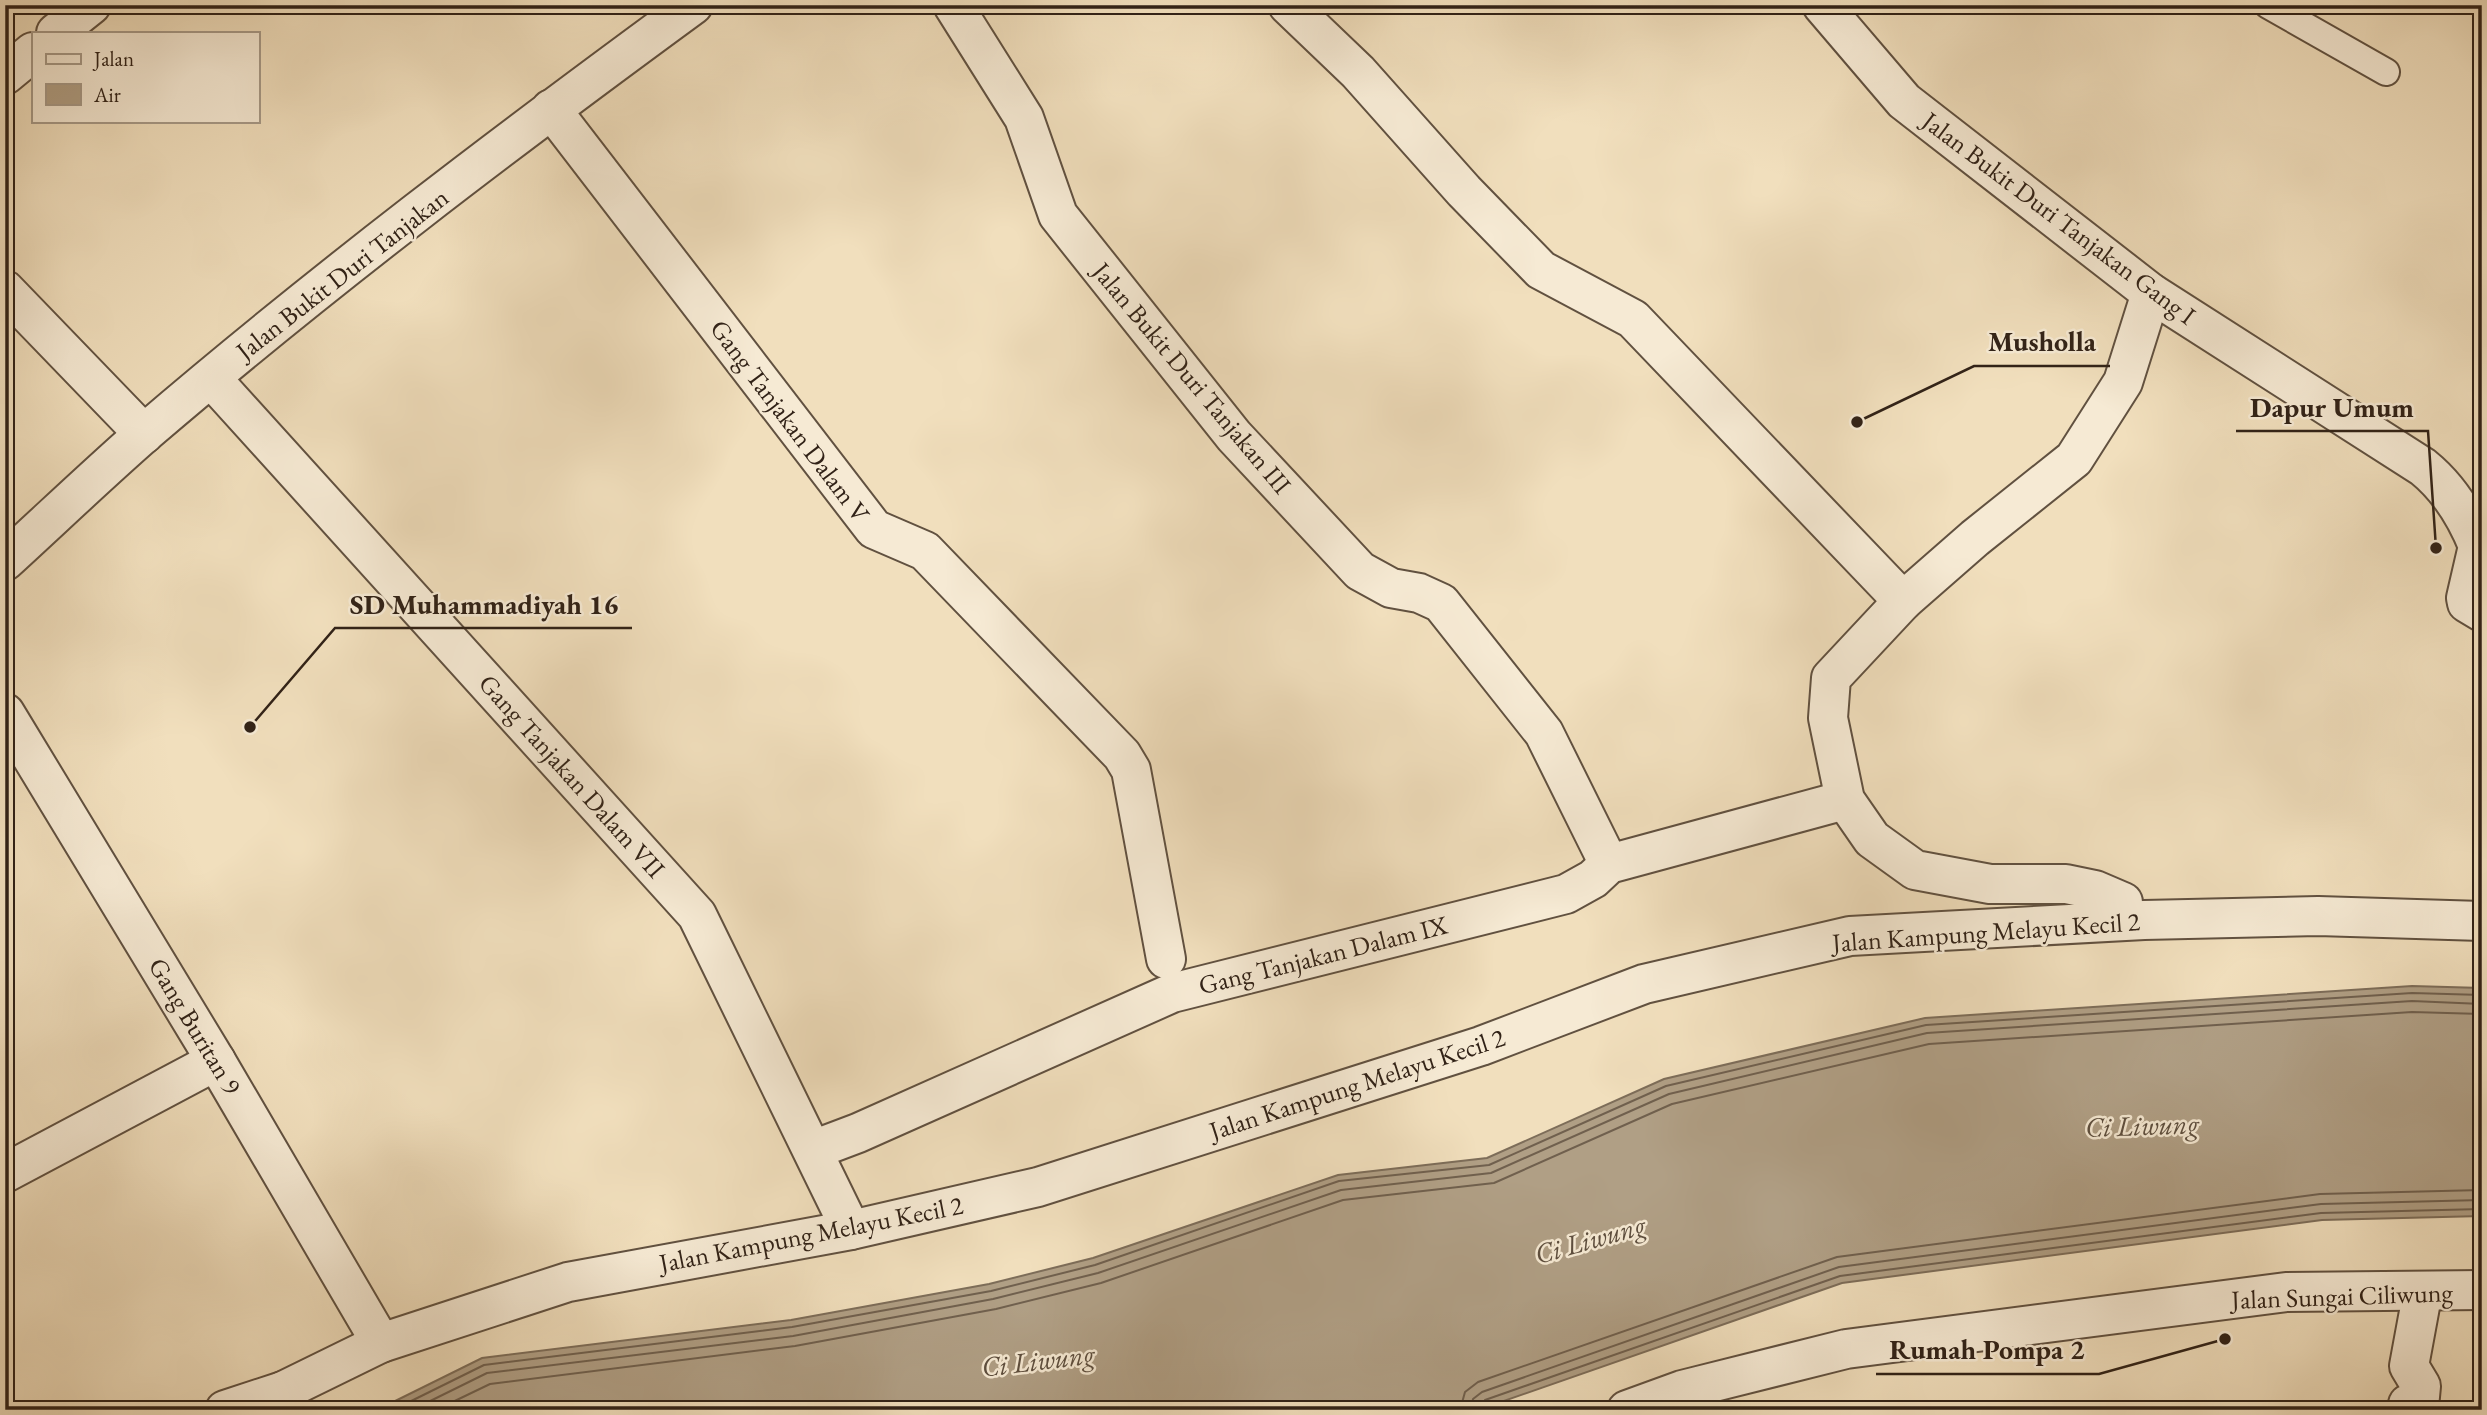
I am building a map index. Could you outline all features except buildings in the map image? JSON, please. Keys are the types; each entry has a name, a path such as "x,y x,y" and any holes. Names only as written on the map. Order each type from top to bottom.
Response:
{"street":[{"path":"57,32 91,5"},
{"name":"Jalan Bukit Duri Tanjakan","path":"5,561 144,434 211,378 551,109 693,5"},
{"name":"Jalan Bukit Duri Tanjakan III","path":"953,5 1024,118 1058,215 1234,436 1360,571 1391,588 1419,593 1441,603 1544,733 1609,864"},
{"path":"1288,5 1357,72 1464,191 1541,270 1633,319 1903,601"},
{"name":"Jalan Bukit Duri Tanjakan Gang I","path":"1822,5 1904,101 2151,293 2423,467 2440,481 2453,498 2478,546 2478,559 2466,598 2467,603 2482,612"},
{"path":"5,75 32,53"},
{"name":"Gang Tanjakan Dalam V","path":"551,109 874,529 925,551 1122,755 1131,770 1167,959"},
{"path":"5,290 144,434"},
{"path":"2123,902 2095,890 2066,884 1990,884 1915,870 1872,839 1845,800 1828,718 1831,678 1903,601 1975,538 2074,459 2123,383 2151,293"},
{"name":"Gang Tanjakan Dalam VII","path":"211,378 697,915 851,1230"},
{"name":"Gang Buritan 9","path":"5,713 216,1061 380,1343"},
{"name":"Gang Tanjakan Dalam IX","path":"813,1150 858,1133 1172,993 1566,894 1593,879 1609,864 1845,800"},
{"name":"Jalan Kampung Melayu Kecil 2","path":"225,1410 274,1400 380,1343 568,1282 851,1230 1038,1187 1481,1046 1644,984 1850,936 2144,920 2318,916 2482,921"},
{"path":"5,1173 216,1061"},
{"name":"Jalan Sungai Ciliwung","path":"1627,1410 1682,1390 1846,1349 2286,1292 2482,1290"},
{"path":"2408,1410 2408,1404 2419,1407 2421,1386 2409,1366 2421,1301"}],"lane":[{"path":"2268,5 2386,72"}],"water":[{"name":"Ci Liwung","path":"2412,986 2482,988 2482,1216 2322,1220 1842,1283 1478,1410 377,1410 482,1358 791,1320 989,1284 1093,1258 1338,1175 1487,1158 1664,1079 1925,1018"}],"place":[{"name":"Musholla","path":"1857,422"},
{"name":"Dapur Umum","path":"2436,548"},
{"name":"SD Muhammadiyah 16","path":"250,727"},
{"name":"Rumah Pompa 2","path":"2225,1339"}]}
